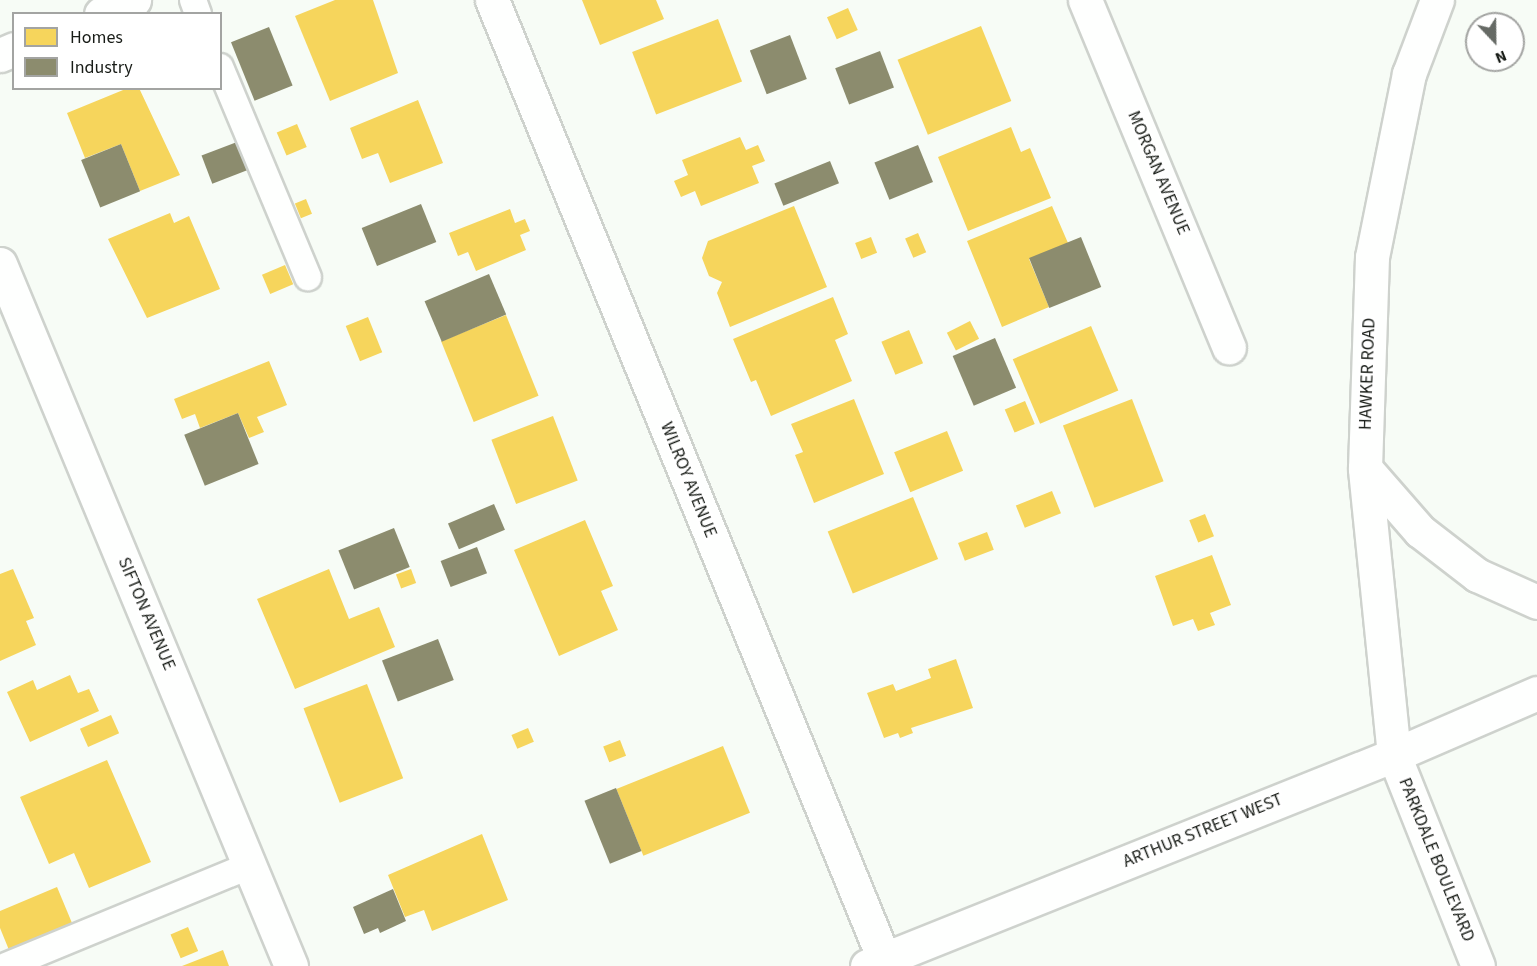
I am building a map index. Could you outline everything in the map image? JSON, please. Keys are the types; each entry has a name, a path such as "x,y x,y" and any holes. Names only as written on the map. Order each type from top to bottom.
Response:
{"street":[{"path":"106,12 134,0"},
{"name":"WILROY AVENUE","path":"492,0 876,963"},
{"name":"MORGAN AVENUE","path":"1085,0 1229,347"},
{"name":"HAWKER ROAD","path":"1394,755 1365,468 1372,256 1409,74 1437,0"},
{"name":"SIFTON AVENUE","path":"0,264 291,966"},
{"path":"1365,468 1428,537 1477,574 1537,602"},
{"name":"ARTHUR STREET WEST","path":"876,963 1394,755 1537,693"},
{"name":"PARKDALE BOULEVARD","path":"1394,755 1478,966"}],"lane":[{"path":"222,72 308,277"},
{"path":"6,966 251,865"}],"building: Homes":[{"path":"335,0 373,0 398,73 330,101 295,16"},
{"path":"582,0 656,0 664,19 600,45"},
{"path":"848,8 858,30 837,39 827,17"},
{"path":"718,19 742,82 656,115 632,52"},
{"path":"981,26 1011,101 928,135 898,60"},
{"path":"123,90 140,90 180,175 140,191 121,144 85,158 67,113"},
{"path":"418,100 443,163 390,183 378,153 362,159 350,128"},
{"path":"297,124 307,147 287,156 277,133"},
{"path":"1011,127 1021,152 1030,148 1051,198 968,231 938,157"},
{"path":"740,137 746,150 758,145 765,161 752,166 759,183 701,206 695,191 681,197 674,181 688,175 682,160"},
{"path":"306,199 312,214 301,218 295,203"},
{"path":"794,206 827,287 730,327 717,293 722,282 709,276 702,258 708,241"},
{"path":"1052,206 1068,243 1029,259 1049,307 1002,327 967,241"},
{"path":"510,209 515,223 525,219 530,231 520,235 526,250 476,271 468,252 458,256 449,233"},
{"path":"170,213 174,223 189,216 220,289 147,318 108,239"},
{"path":"918,233 926,252 913,258 905,238"},
{"path":"871,237 877,253 861,259 855,243"},
{"path":"285,265 293,284 270,294 262,275"},
{"path":"833,297 848,334 835,340 852,381 771,416 756,380 751,382 733,339"},
{"path":"506,315 539,396 474,422 441,341"},
{"path":"368,317 382,352 360,361 346,326"},
{"path":"970,321 979,339 956,351 947,333"},
{"path":"1091,326 1118,390 1040,424 1013,359"},
{"path":"909,330 923,363 895,375 881,342"},
{"path":"269,361 287,405 257,417 264,432 249,438 238,413 200,428 195,414 182,419 174,399"},
{"path":"854,399 884,474 814,503 795,455 803,452 791,424"},
{"path":"1132,399 1164,481 1094,508 1063,426"},
{"path":"1025,401 1035,424 1015,433 1005,410"},
{"path":"553,416 578,480 516,504 491,440"},
{"path":"947,431 963,471 910,492 894,452"},
{"path":"1052,491 1061,513 1025,528 1016,506"},
{"path":"913,497 938,559 853,594 828,531"},
{"path":"1205,514 1214,536 1198,543 1189,520"},
{"path":"585,520 613,586 601,591 618,630 559,656 514,550"},
{"path":"987,532 994,550 965,561 958,543"},
{"path":"1212,555 1231,605 1210,613 1215,625 1198,631 1193,619 1173,626 1155,576"},
{"path":"13,569 34,618 26,621 36,645 0,661 0,574"},
{"path":"329,569 349,619 379,607 395,647 295,689 257,599"},
{"path":"411,569 416,583 401,589 396,574"},
{"path":"956,659 973,708 911,728 913,733 900,738 898,733 884,738 867,693 893,684 896,691 931,678 928,669"},
{"path":"70,675 78,693 89,689 99,711 30,742 7,692 33,680 37,690"},
{"path":"367,684 403,778 340,803 304,708"},
{"path":"111,715 119,733 88,747 80,729"},
{"path":"528,728 534,742 517,749 511,735"},
{"path":"620,740 626,756 609,762 603,746"},
{"path":"723,746 750,813 643,856 616,789"},
{"path":"107,760 151,862 89,888 74,853 49,864 20,797"},
{"path":"482,834 508,900 432,931 424,910 405,917 388,875"},
{"path":"57,887 72,923 9,950 0,928 0,911"},
{"path":"188,927 198,951 181,958 171,934"},
{"path":"223,950 229,966 182,966"}],"building: Industry":[{"path":"269,27 293,85 255,101 231,42"},
{"path":"790,35 807,79 767,94 750,50"},
{"path":"880,51 894,87 849,105 835,68"},
{"path":"237,142 248,170 212,184 202,156"},
{"path":"121,144 140,191 100,207 81,160"},
{"path":"918,145 933,182 889,200 874,163"},
{"path":"830,161 839,183 783,206 774,183"},
{"path":"421,204 436,242 377,266 362,228"},
{"path":"1081,237 1101,287 1049,308 1029,258"},
{"path":"489,274 506,315 442,342 425,301"},
{"path":"995,338 1016,388 974,406 953,356"},
{"path":"238,413 259,464 205,486 184,435"},
{"path":"494,504 505,530 459,549 448,524"},
{"path":"394,528 410,567 354,589 338,550"},
{"path":"477,547 487,573 451,587 441,561"},
{"path":"438,639 454,680 398,702 382,661"},
{"path":"616,788 641,851 610,864 584,801"},
{"path":"393,889 406,921 380,933 378,928 364,934 353,907"}]}
